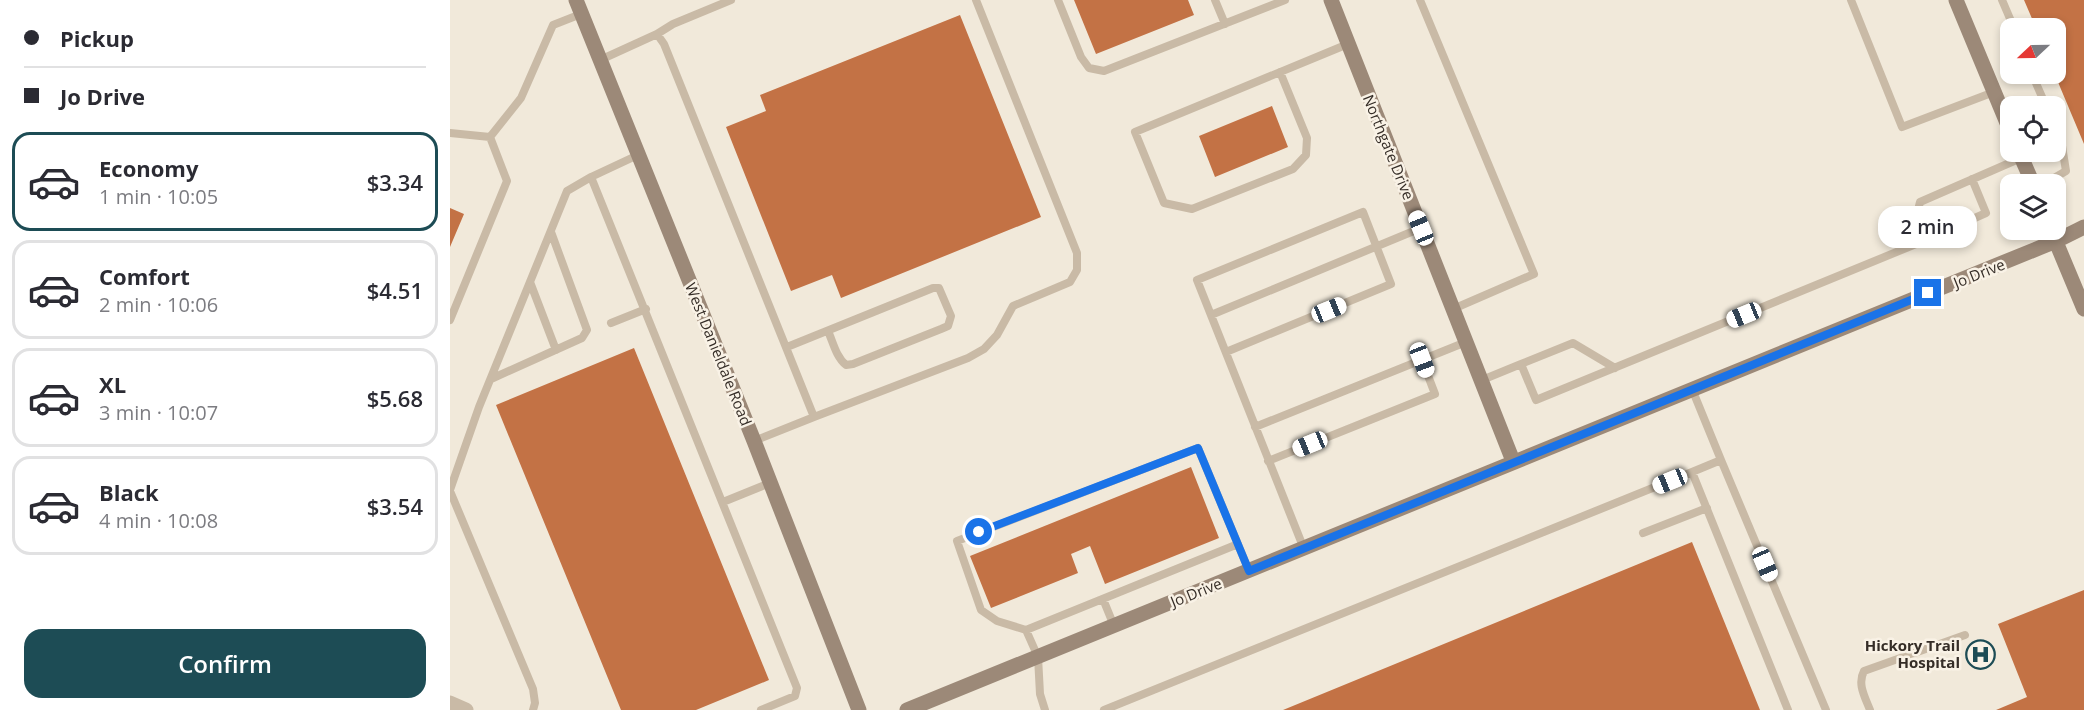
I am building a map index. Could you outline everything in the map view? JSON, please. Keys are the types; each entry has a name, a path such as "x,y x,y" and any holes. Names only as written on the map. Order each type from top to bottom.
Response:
{"street":[{"name":"Northgate Drive","path":"1331,0 1514,461"},
{"path":"1956,0 2000,106"},
{"name":"West Danieldale Road","path":"578,7 754,441 859,710"},
{"name":"Jo Drive","path":"2066,232 2084,227"},
{"name":"Jo Drive","path":"907,710 1692,389 2042,240"},
{"path":"2056,240 2084,309"},
{"path":"450,703 466,710"}],"lane":[{"path":"600,60 657,34 673,24 731,0"},
{"path":"754,441 968,358 984,349 997,335 1013,306 1070,282 1077,270 1077,253 976,0"},
{"path":"1058,0 1081,57 1089,68 1104,71 1285,0"},
{"path":"1215,0 1225,24"},
{"path":"1420,0 1534,274 1453,309"},
{"path":"1851,0 1902,127 1994,92"},
{"path":"2002,0 2010,18"},
{"path":"490,137 521,98 553,25 578,7"},
{"path":"657,34 664,44 788,347 814,417"},
{"path":"1280,72 1307,138 1306,155 1293,169 1192,209 1164,203 1135,132 1280,72 1348,44"},
{"path":"450,133 490,137"},
{"path":"450,320 507,181 490,137"},
{"path":"533,710 535,703 533,689 450,491 491,379 567,191 638,155"},
{"path":"1916,244 1915,222 1920,202 2006,162"},
{"path":"2061,174 2066,171 2065,162"},
{"path":"591,177 797,688 795,696 761,710"},
{"path":"1521,364 1536,400 1615,368 1986,213 1972,179"},
{"path":"1226,352 1391,284 1363,212 1197,280 1304,549"},
{"path":"1211,315 1421,228"},
{"path":"491,379 582,338 587,330 551,232"},
{"path":"530,282 556,350"},
{"path":"788,347 933,288 939,288 951,316 948,326 846,365 837,354 828,331"},
{"path":"611,323 646,309"},
{"path":"1255,427 1466,342"},
{"path":"1482,380 1573,343 1615,368"},
{"path":"1268,461 1435,394 1422,360"},
{"path":"1692,389 1826,710"},
{"path":"1238,544 1026,630 997,621 981,610 957,541 1198,448 1238,544 1249,571"},
{"path":"1104,710 1721,460"},
{"path":"1692,472 1788,710"},
{"path":"723,502 770,483"},
{"path":"1643,533 1707,508"},
{"path":"1103,599 1114,626"},
{"path":"1026,630 1038,657 1040,694 1044,710"},
{"path":"1870,710 1862,690 1860,677 1864,671 1965,635"}],"building":[{"path":"1074,0 1188,0 1194,15 1096,54"},
{"path":"2024,0 2084,0 2084,144 2066,101 2066,96 2064,96 2059,84 2066,84 2066,18 2032,18"},
{"path":"960,15 1041,217 841,298 832,275 791,291 726,127 766,111 760,95"},
{"path":"1272,106 1288,147 1215,177 1199,136"},
{"path":"450,208 464,214 450,247"},
{"path":"634,348 769,680 696,710 621,710 496,405"},
{"path":"1191,467 1219,538 1105,584 1090,546 1071,554 1078,573 991,608 970,556"},
{"path":"1692,542 1760,710 1283,710"},
{"path":"2084,590 2084,710 1996,710 2027,697 1998,624"}],"place":[{"name":"Hickory Trail Hospital","path":"1981,654"}],"route":[{"path":"979,532 1198,448 1249,571 1928,293"}]}
